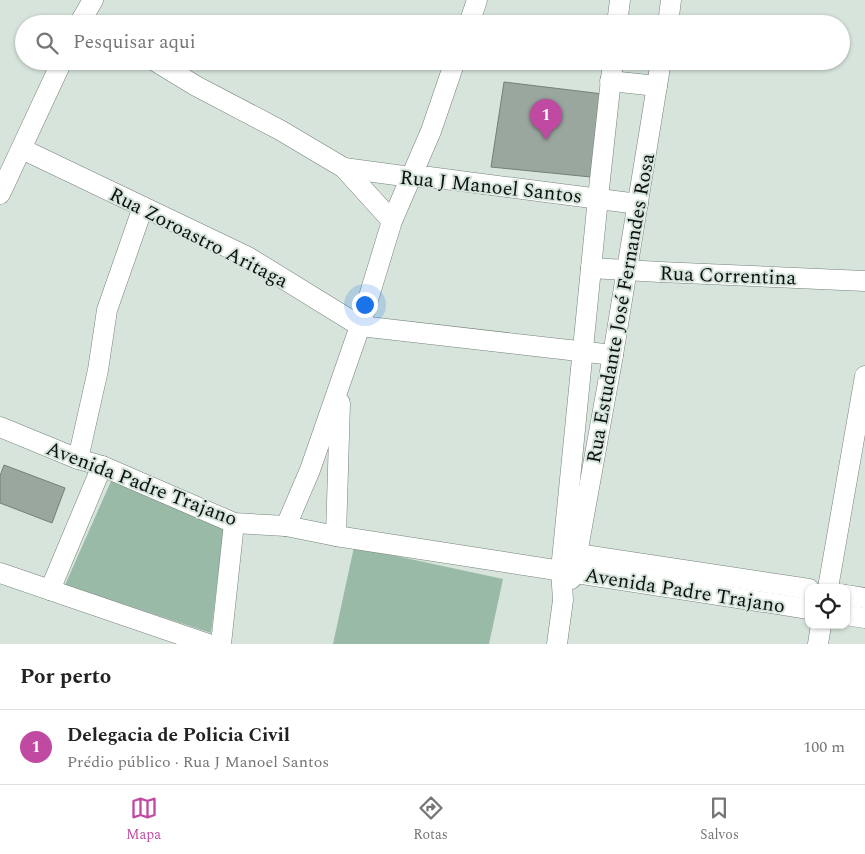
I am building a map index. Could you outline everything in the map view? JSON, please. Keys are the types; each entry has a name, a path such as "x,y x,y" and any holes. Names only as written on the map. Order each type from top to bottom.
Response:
{"street":[{"path":"471,15 477,0"},
{"path":"618,15 620,0"},
{"path":"670,15 672,0"},
{"path":"0,194 58,70"},
{"name":"Rua J Manoel Santos","path":"170,70 196,86 280,130 344,168 392,221"},
{"path":"286,526 310,470 340,384 392,221 431,131 452,70"},
{"name":"Rua Estudante José Fernandes Rosa","path":"568,562 613,355 660,70"},
{"path":"612,71 657,86"},
{"name":"Rua Estudante José Fernandes Rosa","path":"568,562 583,352 612,71"},
{"name":"Rua Zoroastro Aritaga","path":"22,149 248,257 360,326 613,355"},
{"name":"Rua J Manoel Santos","path":"344,168 638,204"},
{"path":"78,458 98,370 107,310 143,207"},
{"name":"Rua Correntina","path":"591,268 865,281"},
{"path":"829,584 865,376"},
{"path":"336,536 340,384"},
{"name":"Avenida Padre Trajano","path":"0,427 102,466 234,523 286,526 336,536 805,589"},
{"path":"50,590 102,466"},
{"path":"221,644 234,523"},
{"path":"558,644 568,562"},
{"name":"Avenida Padre Trajano","path":"568,562 805,608"},
{"path":"0,573 208,644"},
{"path":"850,596 865,598"},
{"path":"850,616 865,618"},
{"path":"818,644 820,629"}],"green space":[{"path":"112,479 224,528 211,633 65,585"},
{"path":"354,547 503,579 489,644 333,644"}],"building":[{"path":"504,82 603,94 591,177 491,167"},
{"path":"4,465 65,488 52,523 0,503 0,476"}],"place":[{"name":"Delegacia de Policia Civil","path":"546,140"}]}
